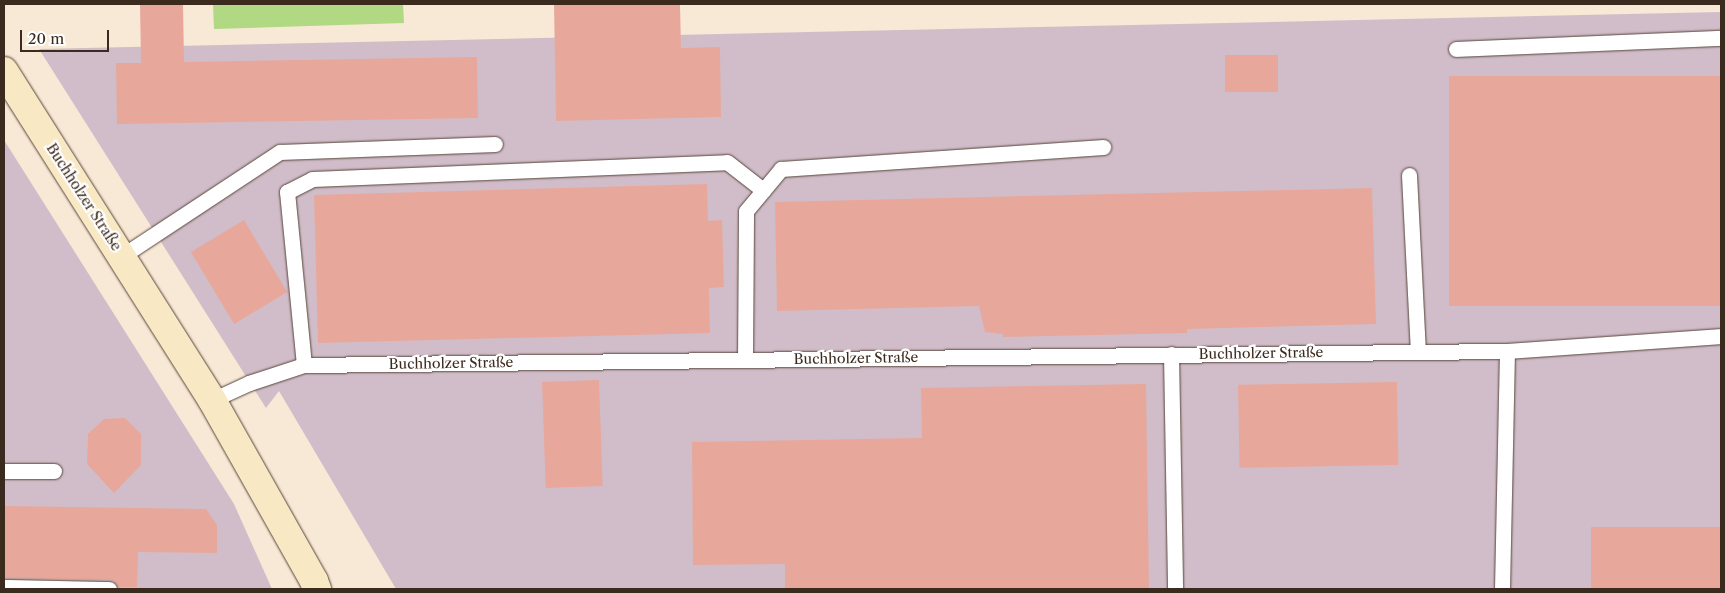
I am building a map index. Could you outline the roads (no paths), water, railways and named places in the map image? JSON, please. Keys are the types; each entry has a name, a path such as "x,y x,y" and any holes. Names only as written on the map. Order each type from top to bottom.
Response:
{"street":[{"name":"Buchholzer Straße","path":"4,71 212,400 317,589"}],"lane":[{"path":"1456,49 1721,38"},
{"path":"122,256 280,152 495,144"},
{"path":"745,360 746,211 781,169 1103,147"},
{"path":"304,365 287,192 312,178 727,162 763,190"},
{"path":"1409,175 1418,352"},
{"name":"Buchholzer Straße","path":"212,400 249,383 304,365 1507,351 1721,336"},
{"path":"1502,589 1507,351"},
{"path":"1171,354 1175,589"},
{"path":"4,472 54,471"},
{"path":"4,587 109,589"}]}
